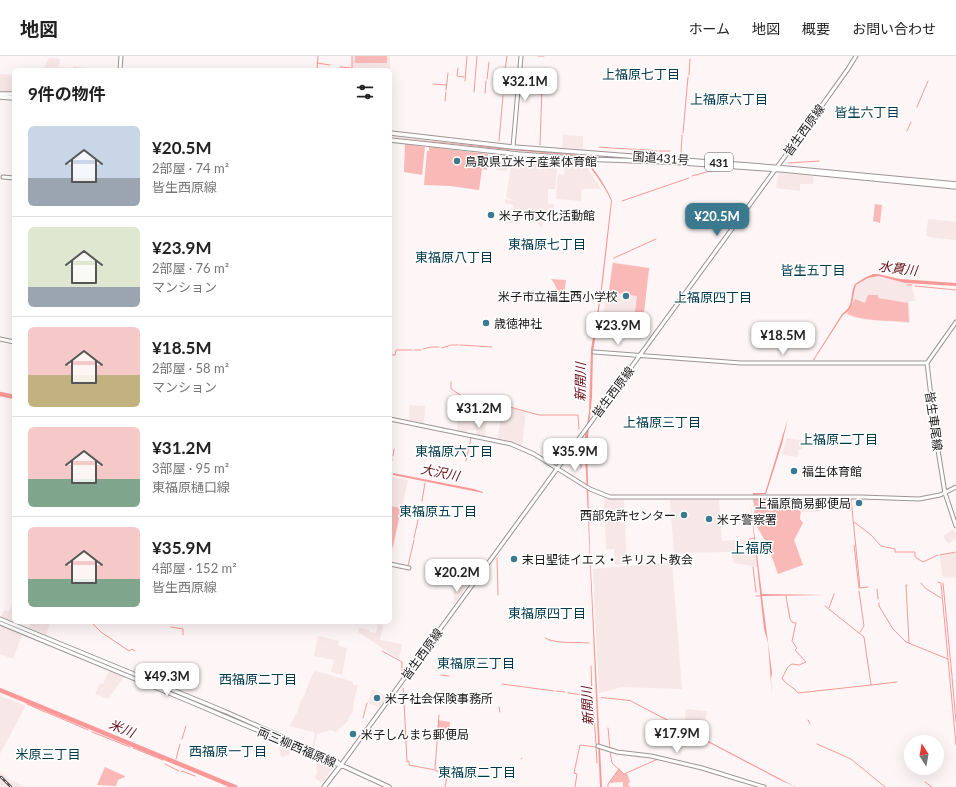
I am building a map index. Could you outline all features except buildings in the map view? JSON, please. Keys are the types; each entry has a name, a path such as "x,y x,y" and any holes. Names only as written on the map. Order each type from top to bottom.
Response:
{"highway":[{"path":"0,94 12,94"},
{"path":"0,97 12,98"},
{"name":"国道431号","path":"392,133 513,147 956,184"},
{"name":"国道431号","path":"392,140 507,153 585,159 776,168 956,187"},
{"path":"324,787 341,766 389,787"}],"main road":[{"path":"120,68 121,56"},
{"path":"513,147 522,56"},
{"name":"皆生西原線","path":"341,766 856,56"},
{"path":"3,177 12,178"},
{"path":"594,352 741,363 927,363 956,322"},
{"path":"0,339 12,342"},
{"name":"皆生車尾線","path":"927,363 945,493 956,526"},
{"path":"392,418 511,444 534,454 586,487 610,497 919,498 934,497 956,487"},
{"path":"392,564 409,568"},
{"name":"両三柳西福原線","path":"0,619 224,712 335,760 341,766"},
{"name":"両三柳西福原線","path":"0,623 341,766"},
{"path":"599,747 618,752 651,756 702,768 764,787"}],"shaded area":[{"path":"352,56 390,56 390,68 352,68"},
{"path":"355,56 387,56 387,63 355,63"},
{"path":"49,58 60,59 59,67 73,68 44,68"},
{"path":"73,66 91,68 73,68"},
{"path":"0,74 12,75 12,91 0,91"},
{"path":"563,135 583,136 583,149 562,148"},
{"path":"392,137 580,155 584,157 598,176 612,201 593,353 592,397 587,447 590,550 602,787 600,787 585,436 589,412 591,349 600,296 611,201 597,177 579,156"},
{"path":"405,144 425,147 422,175 404,172"},
{"name":"鳥取県立米子産業体育館","path":"429,147 488,154 487,170 482,169 479,190 450,186 424,185 427,151 429,151"},
{"path":"496,155 506,156 509,160 507,171 495,170"},
{"path":"514,158 558,160 555,189 548,189 548,204 554,204 553,212 541,210 540,220 543,221 542,228 536,220 536,223 528,222 528,219 519,219 518,224 503,222 504,216 512,217 513,205 505,203 505,199 515,201 506,197 512,161"},
{"path":"565,160 583,161 601,189 582,189 582,178 581,201 557,199 558,174 564,175"},
{"path":"779,173 812,176 814,178 813,184 800,184 800,191 776,188"},
{"path":"875,204 882,205 880,223 873,221"},
{"path":"929,219 956,222 956,240 928,237 926,235"},
{"name":"米子市立福生西小学校","path":"612,262 650,268 646,288 642,330 602,326 606,295 609,292"},
{"path":"613,263 649,268 644,313 635,312 637,296 610,292 609,290"},
{"path":"873,274 900,279 956,283 956,286 905,283 879,276 868,278 856,285 850,309 843,315 813,360 842,314 849,307 855,284"},
{"path":"879,276 911,284 916,301 909,301 910,323 867,320 855,318 846,314 853,305 856,285 868,278"},
{"path":"551,279 566,280 563,304 554,283"},
{"path":"868,295 878,295 878,298 908,303 909,322 870,320 847,314 855,299 865,303"},
{"path":"459,395 474,401 473,415 485,417 485,422 487,423 485,437 476,435 477,430 468,430 467,433 457,431"},
{"path":"410,405 425,406 424,424 409,420"},
{"path":"505,406 526,412 522,446 497,438 500,424 500,410 504,410"},
{"path":"788,418 782,444 766,494 753,495 753,493 765,493"},
{"path":"787,438 803,441 802,449 798,451 799,453 797,457 783,455 782,453"},
{"path":"393,473 474,489 483,493 393,475"},
{"path":"392,477 408,480 392,549"},
{"path":"604,498 624,500 627,564 615,565 614,549 606,549"},
{"path":"802,498 822,498 822,509 818,512 801,512"},
{"path":"802,498 800,519 803,523 794,540 803,565 778,574 768,546 756,525 753,499"},
{"path":"674,499 719,499 722,541 749,539 749,544 737,544 738,552 756,552 758,567 733,563 732,552 674,553 670,501"},
{"path":"750,500 762,594 828,595 762,596 772,673 772,697 768,643 764,629"},
{"path":"392,506 401,508 392,547"},
{"path":"953,529 956,534 956,538 948,544 943,536"},
{"path":"956,553 956,577 945,578 942,576 940,555"},
{"path":"672,562 682,689 622,687 599,693 593,569"},
{"path":"454,579 470,582 454,604"},
{"path":"12,604 12,621 1,617 4,610 9,612"},
{"path":"30,624 50,624 46,635 29,628"},
{"path":"378,624 383,625 380,640 402,644 399,659 358,632 359,628 376,633"},
{"path":"0,626 22,635 13,659 0,654"},
{"path":"318,636 339,641 338,646 347,648 342,675 331,672 334,660 314,656"},
{"path":"109,671 124,677 108,699 95,694 100,683 103,684"},
{"path":"316,671 353,682 353,685 358,685 354,700 353,712 348,721 336,732 331,730 317,734 314,748 312,747 315,735 313,732 289,726 298,711 313,673"},
{"name":"米子社会保険事務所","path":"372,689 386,696 379,707 368,703"},
{"path":"0,696 24,705 25,707 0,754"},
{"path":"601,697 630,700 796,787 630,701"},
{"path":"686,709 707,711 705,728 685,722"},
{"path":"438,720 450,722 449,731 438,729"},
{"path":"278,742 292,749 289,755 281,757"},
{"path":"317,759 330,765 331,770 322,783 315,778 318,770 316,769"},
{"path":"105,767 125,777 118,780 116,786 97,785"},
{"path":"619,769 624,774 627,773 630,782 628,784 630,787 623,787 623,782 609,783"},
{"path":"0,772 12,781 25,787 2,787 0,785"}],"waterway":[{"path":"317,68 318,56"},
{"path":"340,67 352,68 352,56"},
{"path":"465,81 467,56"},
{"path":"474,92 477,56"},
{"path":"505,71 507,56"},
{"path":"538,56 544,56"},
{"path":"689,75 690,59"},
{"path":"487,79 489,62"},
{"path":"317,63 330,65"},
{"path":"458,68 457,76 464,77"},
{"path":"446,90 448,73"},
{"path":"503,94 505,74"},
{"path":"683,133 688,77"},
{"path":"485,93 486,81"},
{"path":"917,107 928,81"},
{"path":"433,84 446,85"},
{"path":"540,145 542,86"},
{"path":"445,101 446,92"},
{"path":"7,96 12,96"},
{"path":"499,141 503,96"},
{"path":"907,131 911,122"},
{"path":"681,156 682,135"},
{"path":"599,147 611,148"},
{"path":"612,148 647,150"},
{"path":"648,150 657,151"},
{"path":"659,151 670,151"},
{"path":"788,163 819,161"},
{"path":"692,176 714,170"},
{"path":"622,201 689,178"},
{"path":"614,258 656,239"},
{"name":"水貫川","path":"907,285 912,285"},
{"path":"915,286 956,290"},
{"path":"442,348 451,345 458,345"},
{"path":"460,345 476,346"},
{"path":"477,346 492,347"},
{"path":"423,349 439,347"},
{"path":"392,355 395,355 396,350 412,350"},
{"path":"414,350 421,350"},
{"path":"577,372 578,391"},
{"path":"451,382 451,389 462,396 482,403 497,403"},
{"path":"0,394 12,397"},
{"path":"499,404 539,415 578,415 579,429"},
{"path":"466,461 471,438"},
{"path":"393,456 394,449"},
{"name":"大沢川","path":"422,501 425,483"},
{"path":"851,499 860,588 868,587"},
{"path":"418,517 420,506"},
{"path":"414,538 418,520"},
{"path":"854,522 871,535 881,546 895,549 895,552 915,552 915,557 923,562 938,555"},
{"path":"752,552 750,552 749,539 755,538"},
{"path":"408,566 414,540"},
{"path":"854,545 859,588"},
{"path":"940,555 956,552"},
{"path":"497,558 498,595"},
{"path":"753,567 756,592"},
{"path":"938,582 941,583 956,745"},
{"path":"921,583 925,588 941,598"},
{"path":"943,583 952,676"},
{"path":"907,585 909,643"},
{"path":"877,589 878,599"},
{"path":"859,591 864,626 860,632"},
{"path":"829,608 834,594"},
{"path":"756,596 761,596"},
{"path":"786,596 790,619 792,622 796,623 792,641 797,648 795,650 806,662 799,665 792,664 788,667 782,678 785,682 798,693 871,685"},
{"path":"879,603 879,606 893,629 906,642 948,659"},
{"path":"825,606 864,637 871,685 897,682"},
{"path":"93,624 101,632 129,651 132,649 135,651"},
{"path":"171,627 183,629 183,635"},
{"path":"545,638 560,642 589,643"},
{"path":"382,651 402,662 402,676"},
{"path":"591,666 592,693"},
{"path":"441,675 449,676"},
{"path":"952,677 956,722"},
{"path":"502,684 554,691"},
{"path":"403,688 404,699"},
{"name":"米川","path":"0,690 235,787"},
{"path":"556,691 565,692"},
{"name":"新開川","path":"568,693 592,696 596,744"},
{"path":"404,700 407,762 409,761 409,765 435,770"},
{"path":"363,718 367,703"},
{"name":"米川","path":"27,704 45,712"},
{"path":"499,707 500,712"},
{"name":"米川","path":"46,712 88,730"},
{"path":"435,769 439,715"},
{"path":"808,720 810,724"},
{"path":"182,739 186,726"},
{"path":"608,728 610,748"},
{"name":"米川","path":"92,732 130,747"},
{"path":"176,759 180,744"},
{"path":"817,744 851,759 885,787"},
{"path":"575,787 577,774 574,773 580,745 596,747 597,763"},
{"name":"米川","path":"133,748 163,760"},
{"path":"610,751 612,763 624,774 658,759"},
{"path":"165,764 179,771"},
{"path":"608,787 608,784 619,769"},
{"path":"436,770 448,772 445,787"},
{"path":"181,772 182,771 195,776"},
{"path":"925,782 932,787"}],"railway":[{"path":"1,777 11,787"}],"place":[{"name":"鳥取県立米子産業体育館","path":"457,161"},
{"name":"米子市文化活動館","path":"491,215"},
{"name":"米子市立福生西小学校","path":"626,296"},
{"name":"歳徳神社","path":"486,323"},
{"name":"福生体育館","path":"794,471"},
{"name":"上福原簡易郵便局","path":"859,503"},
{"name":"西部免許センター","path":"684,515"},
{"name":"米子警察署","path":"709,519"},
{"name":"末日聖徒イエス・ キリスト教会","path":"514,559"},
{"name":"米子社会保険事務所","path":"377,698"},
{"name":"米子しんまち郵便局","path":"353,734"}],"district":[{"name":"上福原七丁目","path":"641,74"},
{"name":"上福原六丁目","path":"729,99"},
{"name":"皆生六丁目","path":"867,112"},
{"name":"東福原七丁目","path":"547,244"},
{"name":"東福原八丁目","path":"454,257"},
{"name":"皆生五丁目","path":"813,270"},
{"name":"上福原四丁目","path":"713,297"},
{"name":"上福原三丁目","path":"662,422"},
{"name":"上福原二丁目","path":"839,439"},
{"name":"東福原六丁目","path":"454,451"},
{"name":"東福原五丁目","path":"438,511"},
{"name":"上福原","path":"752,547"},
{"name":"東福原四丁目","path":"547,613"},
{"name":"東福原三丁目","path":"476,663"},
{"name":"西福原二丁目","path":"258,679"},
{"name":"西福原一丁目","path":"228,751"},
{"name":"米原三丁目","path":"48,754"},
{"name":"東福原二丁目","path":"477,772"}]}
